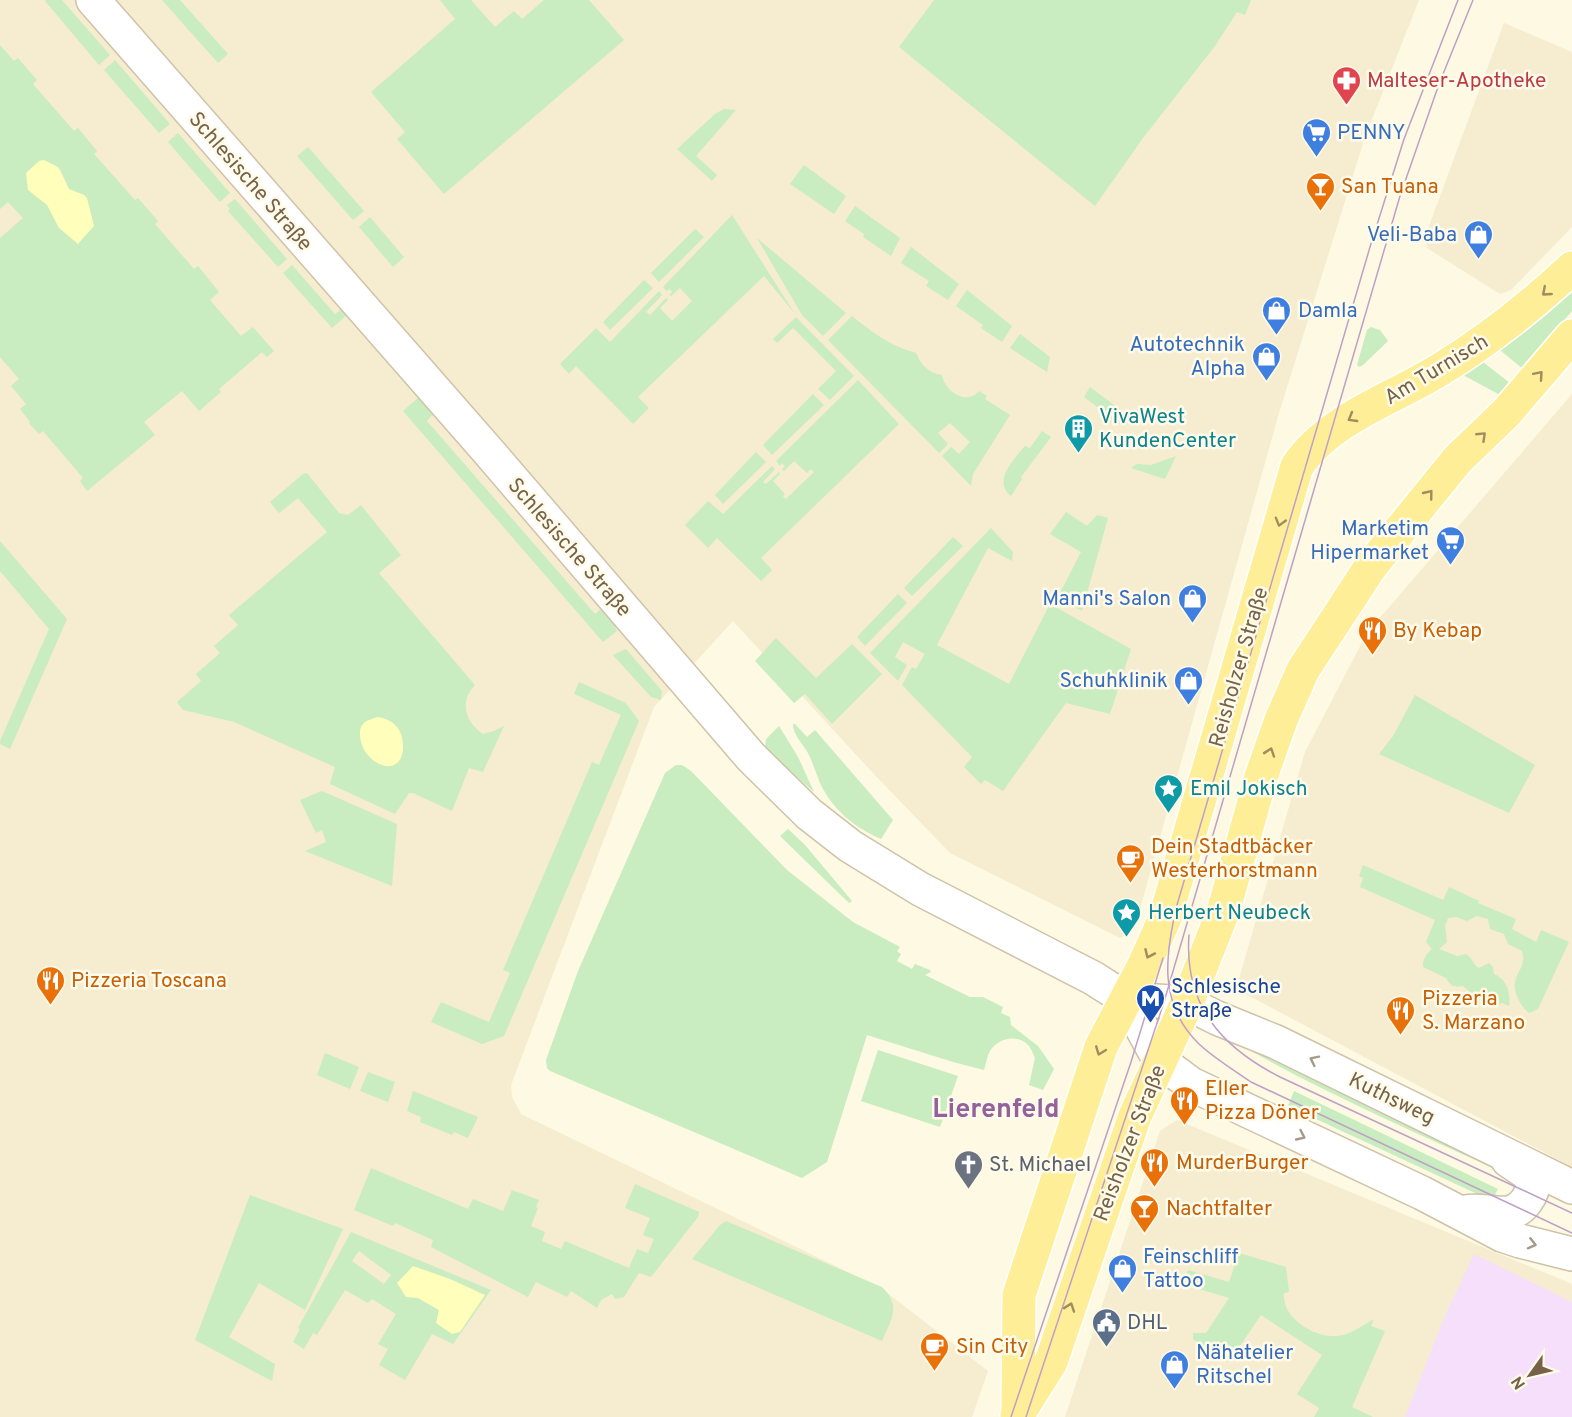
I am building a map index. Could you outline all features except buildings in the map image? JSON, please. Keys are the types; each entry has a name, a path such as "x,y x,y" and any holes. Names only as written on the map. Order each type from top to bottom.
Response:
{"main road":[{"name":"Am Turnisch","path":"1297,466 1312,447 1344,423 1440,370 1497,333 1572,268"},
{"name":"Reisholzer Straße","path":"1018,1404 1051,1362 1135,1116 1187,1003 1224,909 1261,777 1281,720 1303,670 1371,566 1458,459 1506,413 1572,336"},
{"name":"Reisholzer Straße","path":"1018,1404 1018,1295 1101,1047 1165,918 1297,466"}],"street":[{"name":"Schlesische Straße","path":"93,0 473,434 751,757 809,814 850,846 920,889 1093,978 1126,999"},
{"name":"Kuthsweg","path":"1126,999 1187,1003 1216,1018 1276,1042 1572,1187"},
{"path":"1126,999 1160,1060 1191,1084 1520,1241 1572,1254"},
{"name":"Kuthsweg","path":"1458,1213 1476,1209 1507,1214 1520,1208 1529,1198 1534,1184 1533,1177 1505,1158 1497,1149"}],"shaded area":[{"path":"0,0 1419,0 1365,137 1279,413 1134,930 1120,938 950,853 733,621 654,707 511,1085 512,1097 521,1114 881,1288 988,1371 972,1417 0,1417"},
{"path":"1504,23 1572,52 1572,227 1511,290 1500,294 1427,248 1425,237"},
{"path":"1572,394 1572,1167 1236,989 1305,752 1367,633"},
{"path":"1177,1120 1572,1284 1572,1417 1065,1417 1160,1131"},
{"path":"1474,1254 1572,1302 1572,1417 1405,1417 1444,1318"}],"green space":[{"path":"46,0 62,0 110,55 99,65"},
{"path":"162,0 180,0 228,54 218,63"},
{"path":"440,0 471,0 495,27 514,11 522,19 544,0 589,0 624,40 444,194 397,139 405,132 371,92 455,19"},
{"path":"934,0 1251,0 1245,15 1237,12 1215,46 1143,138 1095,206 899,47"},
{"path":"0,45 14,61 18,58 37,80 33,84 74,131 78,128 97,151 94,154 135,200 138,198 158,221 155,224 194,269 198,266 219,292 210,300 241,336 253,327 274,351 267,357 262,352 219,389 221,392 199,411 182,391 144,422 155,435 87,491 80,481 83,478 43,431 39,434 29,423 20,409 26,404 11,386 19,379 0,357 0,238 23,218 8,202 0,209","holes":["42,160 60,169 69,189 85,196 49,207 28,171"]},
{"path":"115,60 170,124 159,133 104,70"},
{"path":"724,109 736,110 696,156 717,175 712,181 677,149 715,114"},
{"path":"178,133 230,193 220,202 168,142"},
{"path":"308,147 364,211 353,220 297,156"},
{"path":"804,165 846,196 834,214 790,184"},
{"path":"235,199 287,259 278,267 228,211 230,209 227,205"},
{"path":"855,206 900,238 891,256 863,237 864,234 845,221"},
{"path":"732,215 795,314 764,276 638,397 649,408 633,424 576,366 569,374 560,364 596,328 610,342 659,291 662,295 646,312 650,315 666,298 668,300 660,308 672,321 692,301 680,288 671,296 669,295 672,292 670,289 666,291 663,287"},
{"path":"370,217 404,257 393,267 359,227"},
{"path":"695,229 704,237 659,282 651,273"},
{"path":"757,238 846,313 823,336 802,315"},
{"path":"911,247 959,284 948,300 926,286 929,281 901,263"},
{"path":"292,265 335,314 342,309 347,315 332,328 283,273"},
{"path":"644,280 653,288 610,330 603,322"},
{"path":"967,290 1012,326 1002,342 981,328 983,325 956,306"},
{"path":"1572,290 1572,311 1523,369 1500,350"},
{"path":"852,316 874,333 916,353 926,368 942,375 947,387 957,395 969,397 979,391 987,396 985,399 1010,415 973,474 971,486 942,456 951,447 959,454 970,442 950,423 938,433 948,444 939,453 828,340"},
{"path":"796,317 854,376 830,400 818,389 836,371 793,328 777,343 773,339"},
{"path":"1371,327 1380,330 1388,341 1359,367 1357,365 1367,330"},
{"path":"1020,334 1050,357 1047,372 1010,348"},
{"path":"1483,362 1511,384 1500,395 1463,375"},
{"path":"858,380 899,424 761,558 772,570 761,581 717,538 708,548 685,525 708,501 723,514 772,466 775,469 763,482 766,484 779,472 780,474 773,481 785,494 783,497 786,499 814,472 811,469 807,473 794,461 784,471 782,469 785,466 782,463 780,466 776,461"},
{"path":"1090,387 1126,414 1120,424 1084,397"},
{"path":"813,394 824,405 772,455 763,445"},
{"path":"418,398 433,414 427,421 595,614 601,609 617,631 603,642 403,411"},
{"path":"1042,431 1051,437 1021,477 1022,479 1011,496 1004,484 1007,470 1025,446 1030,448"},
{"path":"756,452 766,462 723,504 715,495"},
{"path":"1176,456 1165,479 1131,468 1137,464 1151,465"},
{"path":"307,473 339,513 348,515 361,505 401,555 379,573 475,685 470,691 466,704 466,711 472,724 483,734 504,726 483,772 469,768 452,811 409,793 395,814 330,784 335,767 234,722 183,710 177,702 201,681 196,674 220,653 214,646 238,625 229,615 327,532 298,498 279,513 270,502"},
{"path":"1066,512 1087,526 1097,515 1108,518 1082,611 1058,597 1081,552 1050,534"},
{"path":"991,528 1013,552 1012,561 988,548 937,645 1009,684 1050,604 1131,649 1110,714 1066,703 1003,791 985,780 981,784 964,767 972,757 902,685 912,667 916,669 925,654 903,642 895,657 907,665 898,681 870,653"},
{"path":"953,537 963,546 912,596 904,588"},
{"path":"0,541 67,619 10,749 0,744 0,741 49,629 0,571"},
{"path":"898,594 907,603 865,646 857,637"},
{"path":"776,638 816,678 852,644 882,674 832,724 805,694 794,703 755,661"},
{"path":"626,649 662,691 661,700 651,697 613,655"},
{"path":"579,682 626,703 639,721 504,1036 482,1044 431,1022 441,1002 489,1022 510,973 503,970 592,762 599,765 621,715 574,694"},
{"path":"1415,695 1535,765 1509,813 1379,754 1393,736"},
{"path":"793,724 807,737 815,730 893,820 881,839 845,817 825,793 808,753 795,732"},
{"path":"779,726 798,757 814,792 777,760 765,746 766,739"},
{"path":"676,765 682,765 691,771 787,870 853,922 900,947 897,951 901,954 897,961 912,969 915,964 930,970 931,972 925,975 970,997 983,997 1003,1007 1001,1013 1010,1017 1011,1025 1038,1046 1054,1069 1043,1090 1029,1085 1035,1058 1029,1047 1019,1039 1008,1039 998,1043 989,1053 984,1070 867,1035 827,1162 802,1178 550,1071 546,1060 578,971 665,773"},
{"path":"322,791 397,824 392,886 305,851 326,842 322,830 316,833 300,800"},
{"path":"788,829 805,845 852,901 849,903 780,836"},
{"path":"1363,865 1443,900 1449,887 1479,901 1478,903 1516,919 1512,929 1536,942 1541,930 1569,942 1538,1009 1529,1013 1516,995 1515,983 1523,961 1522,951 1508,944 1504,934 1490,929 1488,919 1477,916 1467,921 1456,917 1448,918 1445,926 1447,942 1439,949 1457,956 1466,954 1479,968 1489,963 1493,967 1494,974 1507,987 1509,1006 1502,1003 1491,1004 1485,996 1476,997 1463,986 1453,986 1446,978 1423,967 1425,957 1432,949 1426,942 1435,920 1360,887 1363,878 1359,876"},
{"path":"1253,1048 1497,1161 1501,1172 1314,1084 1253,1052"},
{"path":"878,1050 958,1076 940,1127 861,1101"},
{"path":"325,1053 359,1067 350,1089 317,1075"},
{"path":"368,1072 395,1082 388,1102 360,1091"},
{"path":"413,1091 478,1117 468,1138 454,1132 452,1135 420,1122 421,1117 407,1111"},
{"path":"1294,1091 1498,1189 1493,1198 1488,1199 1288,1106"},
{"path":"371,1168 468,1209 473,1199 503,1211 512,1190 539,1200 531,1226 545,1232 542,1241 561,1249 565,1241 629,1268 637,1249 648,1253 654,1239 643,1235 650,1218 625,1208 635,1184 699,1212 698,1217 651,1277 639,1273 624,1297 615,1299 612,1294 601,1300 597,1308 571,1291 567,1297 536,1282 528,1297 431,1247 433,1240 395,1223 393,1226 354,1210"},
{"path":"250,1195 343,1229 305,1310 259,1283 229,1337 275,1364 272,1381 195,1340"},
{"path":"726,1221 882,1287 892,1300 893,1313 882,1341 692,1259 720,1225"},
{"path":"351,1232 491,1290 453,1344 432,1334 405,1380 379,1365 388,1349 378,1344 396,1314 372,1299 368,1303 345,1290 317,1335 313,1333 304,1349 293,1342 300,1329 298,1328","holes":["359,1251 391,1275 384,1284 352,1261","484,1295 438,1317 439,1310 418,1298"]},
{"path":"1239,1253 1286,1267 1289,1292 1284,1293 1284,1302 1293,1318 1309,1330 1327,1336 1341,1336 1374,1319 1371,1326 1385,1331 1352,1407 1373,1417 1314,1417 1319,1408 1297,1394 1322,1355 1261,1315 1229,1362 1217,1358 1193,1339 1193,1333 1206,1333 1229,1298 1183,1284 1188,1270 1229,1282"}],"sand":[{"path":"44,160 58,167 69,189 87,198 94,226 78,244 59,228 47,205 28,190 26,173 39,161"},
{"path":"377,717 393,723 402,736 403,749 395,765 379,764 371,759 361,742 362,726"},
{"path":"413,1266 485,1295 460,1332 452,1334 436,1323 439,1310 418,1298 406,1297 397,1283"}],"tram line":[{"path":"1458,0 1404,139 1370,247 1177,905 1170,942 1168,978 1171,996 1186,1029 1205,1049 1251,1082 1572,1233"},
{"path":"1026,1417 1164,1002 1400,196 1439,84 1473,0"},
{"path":"1189,935 1189,960 1200,1003 1210,1021 1240,1052 1280,1077 1572,1213"},
{"path":"1011,1417 1131,1062 1163,958"}],"place":[{"name":"Malteser-Apotheke","path":"1346,106"},
{"name":"PENNY","path":"1316,158"},
{"name":"San Tuana","path":"1320,212"},
{"name":"Veli-Baba","path":"1478,260"},
{"name":"Damla","path":"1277,336"},
{"name":"Autotechnik Alpha","path":"1266,382"},
{"name":"VivaWest KundenCenter","path":"1078,454"},
{"name":"Marketim Hipermarket","path":"1450,566"},
{"name":"Manni's Salon","path":"1192,624"},
{"name":"By Kebap","path":"1372,656"},
{"name":"Schuhklinik","path":"1189,706"},
{"name":"Emil Jokisch","path":"1169,814"},
{"name":"Dein Stadtbäcker Westerhorstmann","path":"1130,884"},
{"name":"Herbert Neubeck","path":"1127,938"},
{"name":"Pizzeria Toscana","path":"50,1006"},
{"name":"Schlesische Straße","path":"1150,1024"},
{"name":"Pizzeria S. Marzano","path":"1401,1036"},
{"name":"Eller Pizza Döner","path":"1184,1126"},
{"name":"MurderBurger","path":"1155,1188"},
{"name":"St. Michael","path":"968,1190"},
{"name":"Nachtfalter","path":"1145,1234"},
{"name":"Feinschliff Tattoo","path":"1122,1294"},
{"name":"DHL","path":"1106,1348"},
{"name":"Sin City","path":"935,1372"},
{"name":"Nähatelier Ritschel","path":"1175,1390"}],"district":[{"name":"Lierenfeld","path":"996,1108"}]}
